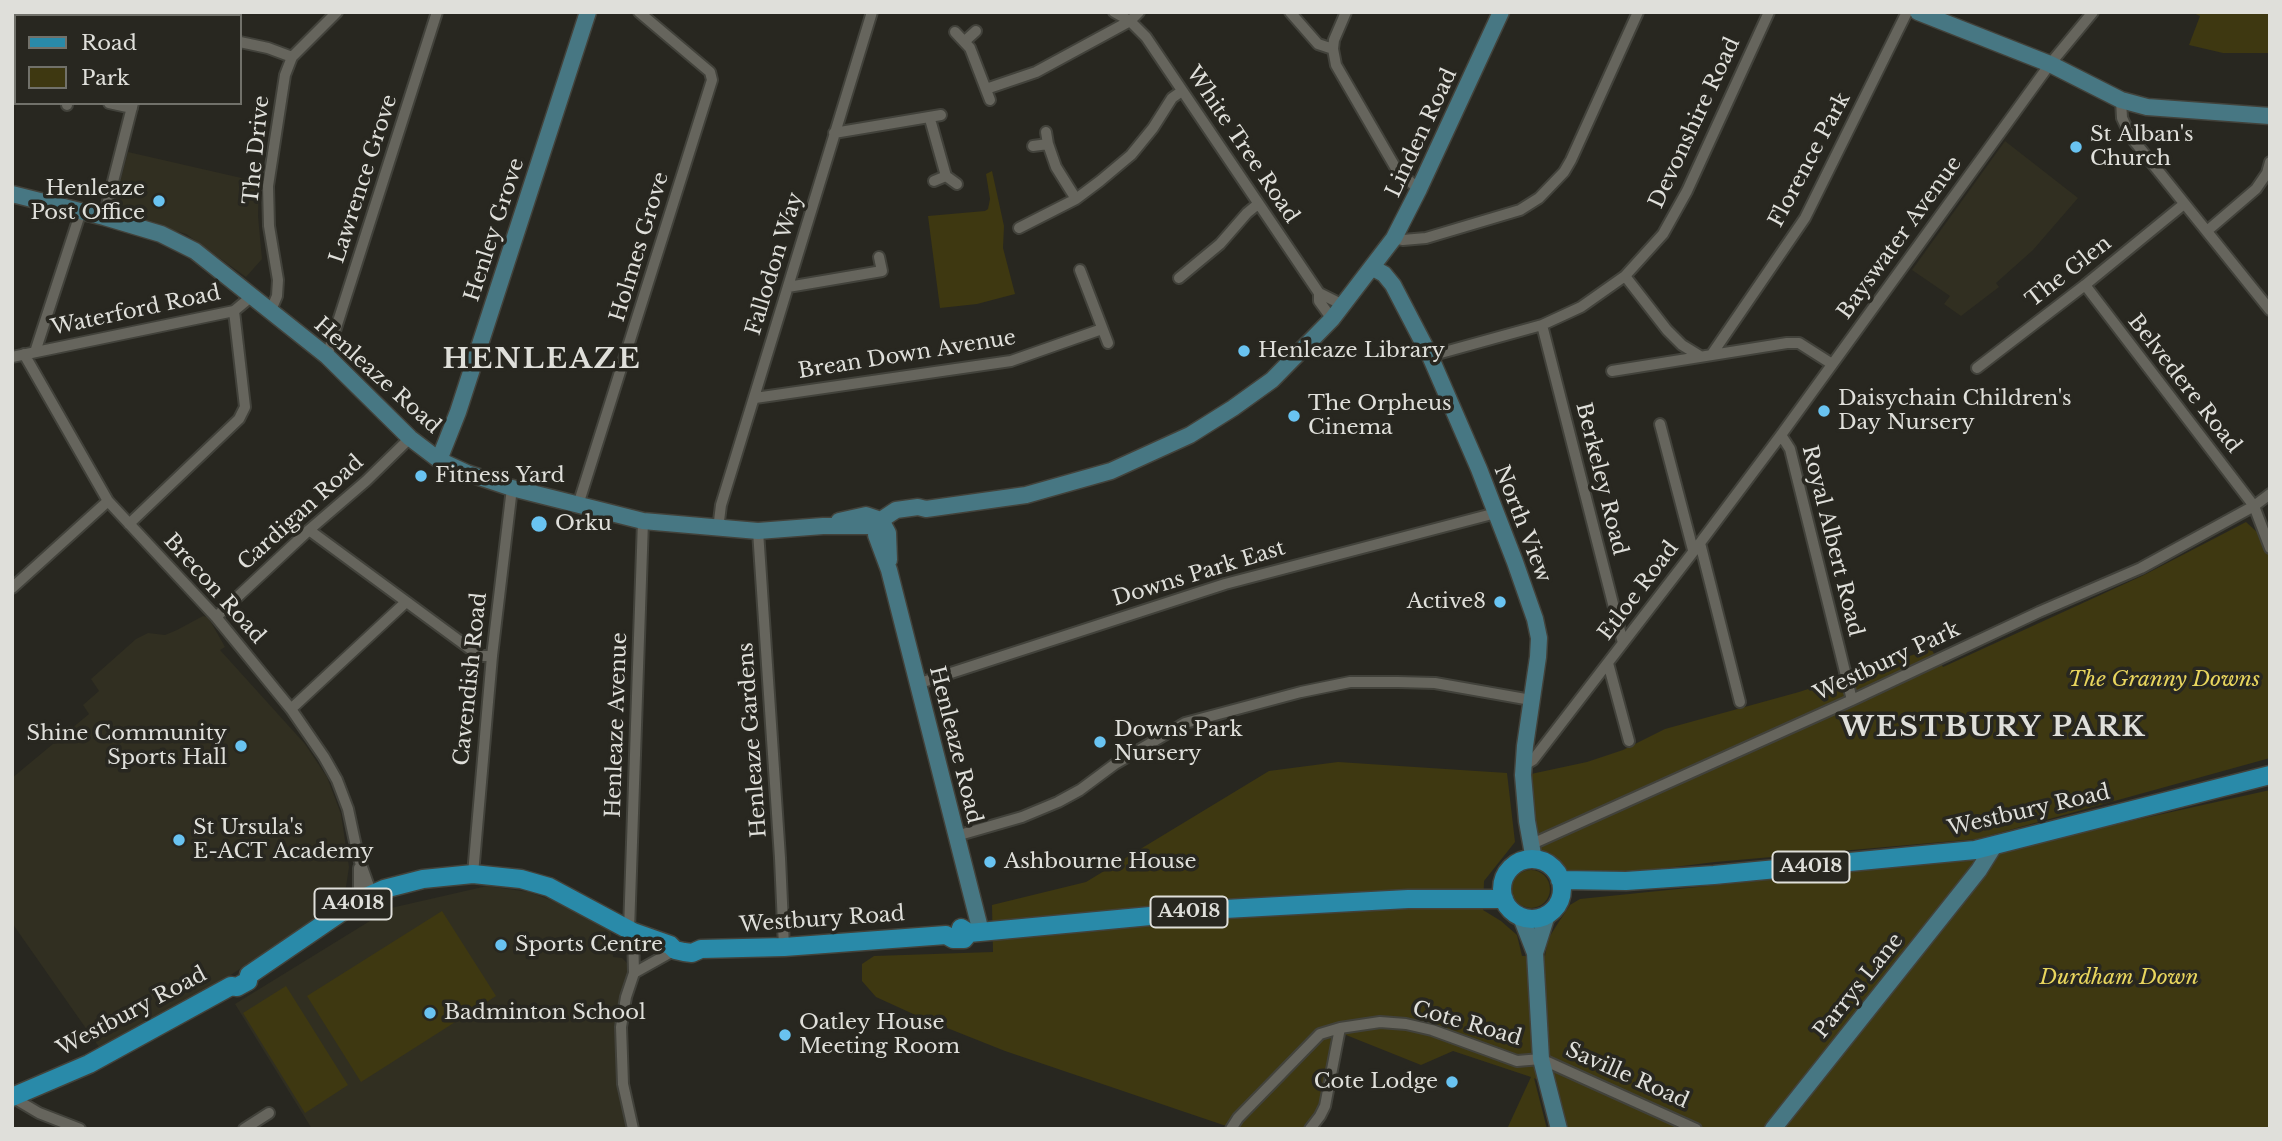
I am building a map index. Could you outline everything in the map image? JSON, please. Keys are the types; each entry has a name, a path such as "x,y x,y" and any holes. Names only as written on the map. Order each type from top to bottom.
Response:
{"main road":[{"name":"Henley Grove","path":"439,460 458,412 588,12"},
{"name":"Linden Road","path":"881,520 895,510 918,507 926,509 1041,492 1111,471 1190,435 1272,380 1332,319 1394,238 1501,12"},
{"path":"1918,12 2050,64 2121,100 2147,107 2270,116"},
{"name":"Henleaze Road","path":"12,194 104,217 178,241 195,251 327,356 410,438 439,460 467,473 512,488 643,521 758,531 823,526 866,515 881,520 890,541 888,570 957,836 975,932"},
{"name":"North View","path":"1373,268 1384,274 1393,285 1430,356 1516,562 1539,638 1523,766 1530,855"},
{"name":"Westbury Road","path":"1561,887 1714,876 1975,850 2270,775"},
{"name":"Parrys Lane","path":"1773,1129 1979,870 1994,846"},
{"path":"1975,850 1979,870"},
{"path":"1535,953 1547,915 1559,902 1561,887 1551,866 1530,855 1509,870 1504,892 1510,910 1521,917 1534,919 1547,915"},
{"name":"Westbury Road","path":"16,1104 45,1094 54,1079 100,1059 231,986 232,980 244,973 249,975 365,897 423,879 473,873 521,878 549,887 631,931 673,948 678,940 696,943 701,948 784,947 946,935 953,939 964,939 975,932 1225,909 1504,892"},
{"path":"1521,917 1535,953 1541,1059 1559,1129"}],"street":[{"name":"The Drive","path":"271,310 279,290 269,226 268,186 285,75 292,57 337,12"},
{"name":"Lawrence Grove","path":"327,356 437,12"},
{"name":"Holmes Grove","path":"578,505 712,80 710,72 639,12"},
{"path":"1114,12 1130,21"},
{"path":"955,32 970,48 988,95 1037,72 1130,21 1139,12"},
{"path":"1290,12 1318,44 1333,49"},
{"path":"1346,12 1333,49 1336,65 1395,167 1419,189"},
{"path":"1394,238 1417,240 1436,236 1520,210 1539,198 1567,166 1638,12"},
{"name":"Devonshire Road","path":"1430,356 1542,326 1581,307 1625,276 1663,234 1687,191 1769,12"},
{"name":"Florence Park","path":"1706,355 1805,218 1908,12"},
{"name":"Bayswater Avenue","path":"1781,435 2050,64 2093,12"},
{"name":"Fallodon Way","path":"718,528 721,505 871,13"},
{"name":"White Tree Road","path":"1130,21 1146,37 1319,293 1343,305"},
{"path":"965,41 976,31"},
{"path":"242,42 292,57"},
{"path":"1019,228 1076,200 1131,155 1172,98 1182,91"},
{"path":"2121,100 2122,118 2131,137 2270,310"},
{"path":"104,217 133,106"},
{"path":"834,133 935,117 946,176 957,184"},
{"path":"1046,132 1056,167 1076,200"},
{"path":"1034,146 1048,144"},
{"path":"2207,231 2256,189 2267,173 2270,162"},
{"path":"934,181 946,176"},
{"path":"1180,278 1220,244 1258,204"},
{"name":"The Glen","path":"1977,368 2085,285 2183,204"},
{"path":"24,354 81,211"},
{"path":"1040,219 1045,232"},
{"path":"788,287 882,271 879,257"},
{"path":"1080,270 1108,343"},
{"path":"1625,276 1662,325 1682,345 1706,355"},
{"name":"Belvedere Road","path":"2085,285 2254,506 2270,548"},
{"name":"White Tree Road","path":"1319,293 1319,301 1332,319"},
{"name":"Waterford Road","path":"24,354 234,311 252,296"},
{"path":"129,524 239,419 245,407 234,311"},
{"name":"Berkeley Road","path":"1542,326 1623,643"},
{"name":"Brean Down Avenue","path":"755,398 1012,361 1102,329"},
{"path":"1612,371 1799,343 1832,365"},
{"name":"Brecon Road","path":"24,354 108,500 216,617 291,709 337,780 348,809 365,897"},
{"path":"1660,424 1740,702"},
{"name":"Etloe Road","path":"1523,766 1533,760 1781,435"},
{"name":"Royal Albert Road","path":"1781,435 1790,449 1852,700"},
{"name":"Cardigan Road","path":"216,617 410,438"},
{"name":"Cavendish Road","path":"473,873 492,656 512,488"},
{"name":"Westbury Park","path":"1530,855 1548,836 2141,568 2254,506 2270,494"},
{"path":"12,588 108,500"},
{"name":"Downs Park East","path":"917,684 1225,584 1496,513"},
{"name":"Henleaze Avenue","path":"633,1129 623,1084 621,1027 625,997 634,973 631,931 643,521"},
{"path":"309,530 480,656 492,656"},
{"name":"Henleaze Gardens","path":"758,531 784,947"},
{"path":"291,709 406,602"},
{"path":"1608,663 1629,741"},
{"path":"957,836 1021,817 1058,802 1080,790 1115,764 1185,723 1301,692 1350,682 1435,683 1531,700"},
{"path":"634,973 673,948"},
{"name":"Cote Road","path":"1231,1129 1238,1118 1320,1034 1340,1028 1380,1022 1406,1024 1432,1030 1511,1060 1541,1059"},
{"path":"1310,1129 1325,1106 1340,1028"},
{"name":"Saville Road","path":"1541,1059 1696,1129"},
{"path":"16,1104 80,1129"},
{"path":"244,1129 269,1113"}],"shaded area":[{"path":"2005,141 2078,198 2033,250 1996,283 1999,287 1961,316 1944,304 1950,296 1912,270"},
{"path":"128,152 259,182 258,216 262,259 246,277 186,234 112,212"},
{"name":"St Ursula's E-ACT Academy","path":"203,616 208,617 225,647 220,650 305,744 327,777 341,814 349,867 345,893 339,902 325,913 106,1057 12,923 12,778 89,714 83,705 99,691 91,679 136,639 148,633 165,635"},
{"name":"Badminton School","path":"487,886 529,892 580,911 611,933 613,957 622,958 630,966 622,997 620,1084 627,1129 312,1129 235,1004 391,908"}],"green space":[{"path":"2191,12 2270,12 2270,53 2223,53 2189,45 2200,16"},
{"path":"992,171 1004,226 1003,248 1015,294 977,304 940,308 928,216 988,209 990,199 986,174"},
{"name":"The Granny Downs","path":"2246,522 2270,544 2270,758 1977,839 1715,862 1569,880 1532,849 1531,774 1587,762 1623,750 1665,729 1799,692 1931,649 1943,667 2144,575"},
{"name":"Durdham Down","path":"1338,762 1507,773 1515,842 1484,881 1483,910 1517,935 1522,956 1545,956 1548,939 1570,905 1580,899 1952,861 2270,790 2270,1129 1566,1129 1557,1090 1534,1078 1547,1129 1507,1129 1531,1077 1453,1051 1421,1065 1336,1031 1325,1089 1317,1113 1304,1129 1235,1129 1005,1051 876,997 862,981 862,964 874,956 993,952 992,905 1086,882 1269,771"},
{"path":"1531,870 1544,876 1550,889 1544,902 1531,908 1518,902 1512,889 1518,876"},
{"path":"442,911 496,996 361,1082 307,996"},
{"path":"286,986 348,1085 305,1113 243,1013"}],"place":[{"name":"St Alban's Church","path":"2076,147"},
{"name":"Henleaze Post Office","path":"159,201"},
{"name":"Henleaze Library","path":"1244,351"},
{"name":"Daisychain Children's Day Nursery","path":"1824,411"},
{"name":"The Orpheus Cinema","path":"1294,416"},
{"name":"Fitness Yard","path":"421,476"},
{"name":"Orku","path":"539,524"},
{"name":"Active8","path":"1500,602"},
{"name":"Downs Park Nursery","path":"1100,742"},
{"name":"Shine Community Sports Hall","path":"241,746"},
{"name":"St Ursula's E-ACT Academy","path":"179,840"},
{"name":"Ashbourne House","path":"990,862"},
{"name":"Sports Centre","path":"501,945"},
{"name":"Badminton School","path":"430,1013"},
{"name":"Oatley House Meeting Room","path":"785,1035"},
{"name":"Cote Lodge","path":"1452,1082"}],"district":[{"name":"HENLEAZE","path":"542,360"},
{"name":"WESTBURY PARK","path":"1993,728"}]}
